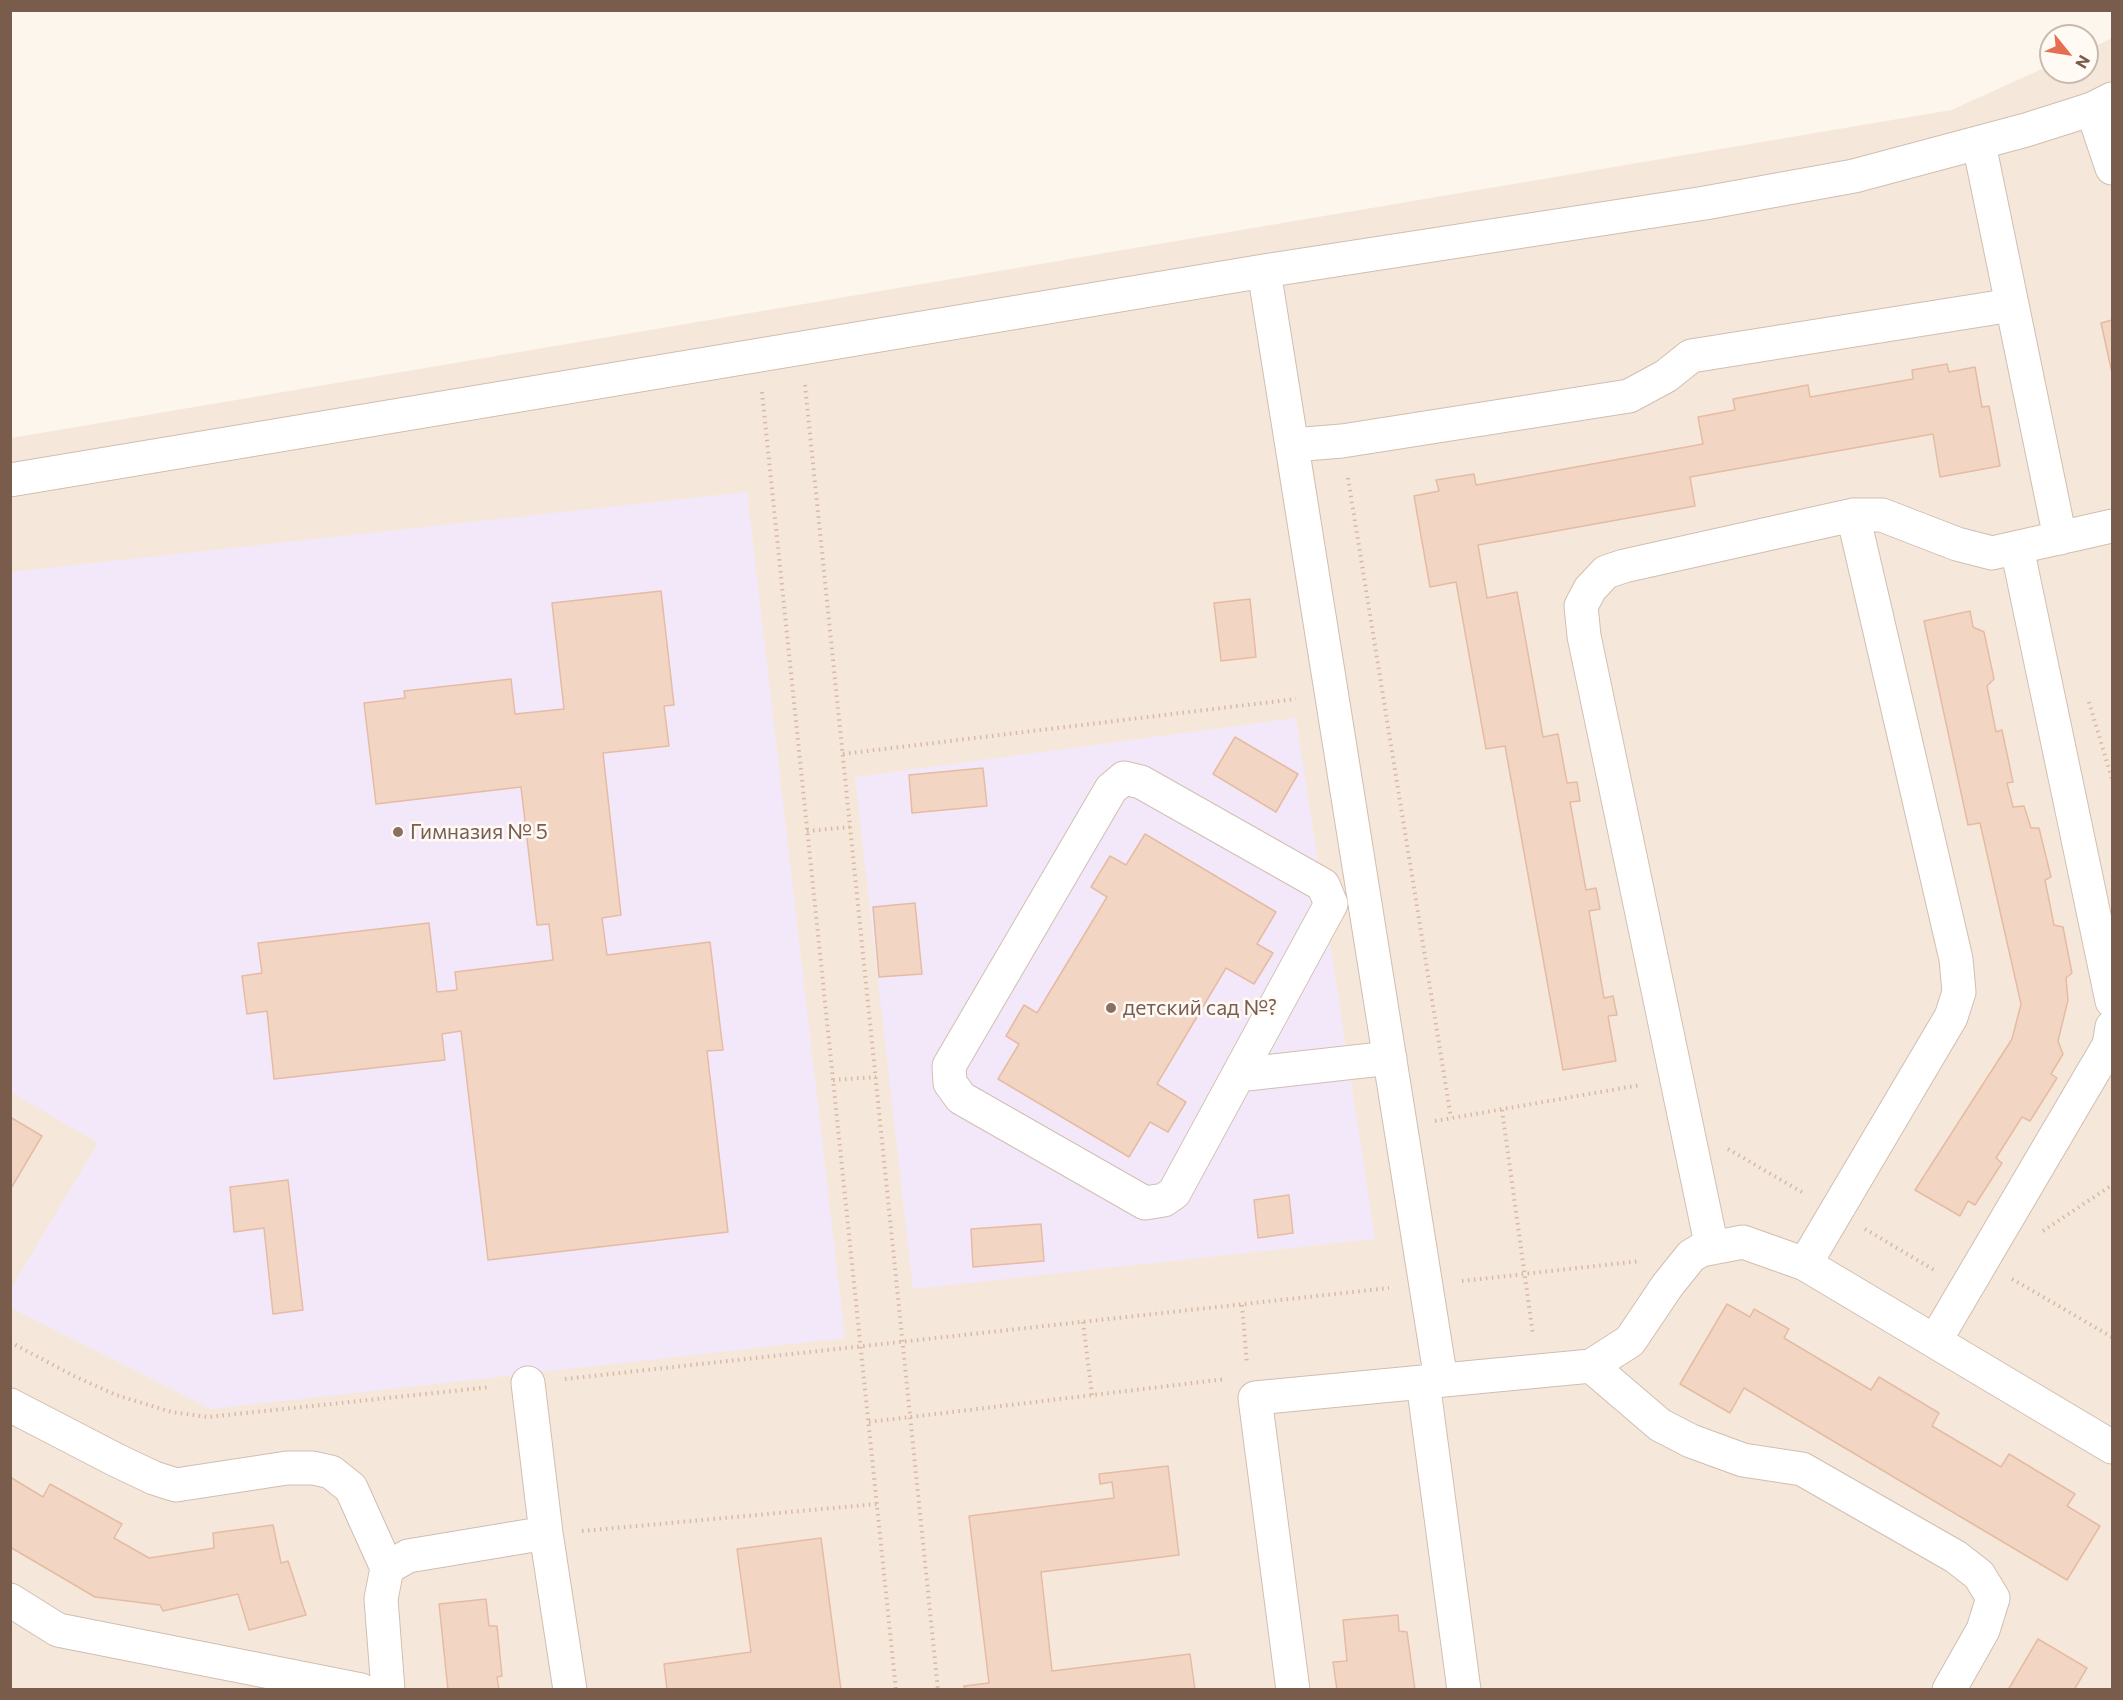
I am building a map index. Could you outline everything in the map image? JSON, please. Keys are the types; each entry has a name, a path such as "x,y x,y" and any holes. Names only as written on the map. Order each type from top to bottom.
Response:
{"street":[{"path":"10,480 1264,271 1728,199 1854,176 1978,144 2102,104 2112,168"},
{"path":"1978,144 2060,538"},
{"path":"1264,271 1333,694 1425,1285 1432,1381 1464,1689"},
{"path":"1292,445 1342,441 1629,396 1666,376 1691,356 2013,305"},
{"path":"1701,1252 1686,1124 1584,636 1581,606 1590,590 1606,572 1853,515 1882,515 1957,544 1992,553 2112,526"},
{"path":"1805,1264 1951,1017 1959,992 1956,959 1853,515"},
{"path":"2017,548 2112,1001"},
{"path":"1124,778 1141,782 1323,885 1331,904 1174,1193 1164,1200 1145,1203 961,1098 950,1083 949,1066 1111,789 1124,778"},
{"path":"1331,904 1364,898"},
{"path":"1935,1341 2109,1045 2112,1027"},
{"path":"1238,1075 1390,1058"},
{"path":"1293,1689 1255,1398 1591,1366 1630,1341 1667,1286 1701,1252 1743,1242 1805,1264 2112,1447"},
{"path":"1591,1366 1659,1425 1691,1441 1743,1460 1802,1469 1956,1557 1979,1575 1993,1598 1983,1630 1949,1689"},
{"path":"528,1383 546,1533 570,1689"},
{"path":"10,1405 116,1460 154,1478 176,1485 287,1468 313,1468 331,1472 351,1488 387,1568 381,1599 388,1689"},
{"path":"387,1568 408,1556 546,1533"},
{"path":"10,1600 58,1630 361,1689"}],"path":[{"path":"801,348 938,1689"},
{"path":"758,356 896,1689"},
{"path":"1342,441 1451,1118"},
{"path":"843,754 1333,694"},
{"path":"807,831 850,827"},
{"path":"833,1080 876,1077"},
{"path":"1401,1127 1676,1078"},
{"path":"1502,1110 1538,1371"},
{"path":"1686,1124 1836,1212 2112,1337"},
{"path":"2035,1237 2112,1185"},
{"path":"10,1342 116,1395 172,1412 208,1417 1425,1285 1701,1252"},
{"path":"1242,1305 1248,1366"},
{"path":"1083,1322 1092,1395"},
{"path":"868,1422 1238,1378"},
{"path":"581,1531 877,1504"}],"shaded area":[{"path":"2112,38 2112,1689 11,1690 11,438 1951,110 2039,70 2039,84 2099,84 2099,44"},
{"name":"Гимназия № 5","path":"747,492 845,1338 211,1409 11,1308 10,1290 98,1143 11,1092 11,572"},
{"name":"детский сад №?","path":"1296,718 1375,1239 913,1289 855,777"}],"building":[{"path":"2112,320 2112,373 2101,323"},
{"path":"1947,364 1949,372 1975,367 1982,407 1989,406 2000,466 1940,477 1933,434 1690,477 1695,506 1478,545 1487,598 1517,592 1543,737 1558,734 1567,783 1577,782 1580,801 1570,802 1586,890 1596,888 1600,909 1589,911 1604,998 1613,996 1617,1015 1608,1016 1616,1061 1563,1070 1505,746 1486,749 1456,582 1430,587 1414,496 1439,491 1436,480 1474,474 1476,485 1703,444 1698,417 1735,410 1733,399 1808,385 1810,397 1913,379 1912,370"},
{"path":"661,591 674,705 664,706 669,746 603,753 621,915 602,918 607,955 710,942 723,1050 707,1051 728,1232 488,1260 461,1031 442,1034 445,1060 274,1079 267,1011 247,1014 242,976 262,973 258,943 429,923 437,992 457,990 455,972 553,960 549,924 537,925 521,787 376,804 364,703 405,698 404,691 511,679 515,714 564,709 552,603"},
{"path":"1250,599 1256,657 1221,661 1214,603"},
{"path":"1970,611 1973,627 1984,632 1994,679 1987,686 1996,732 2002,730 2013,782 2007,783 2013,807 2024,806 2031,828 2039,828 2051,877 2045,880 2054,925 2063,927 2072,973 2066,978 2068,1000 2058,1041 2063,1054 2051,1074 2057,1078 2030,1121 2022,1117 1996,1158 2002,1163 1975,1205 1968,1201 1960,1216 1915,1190 2012,1039 2021,1004 1980,823 1968,825 1924,621"},
{"path":"1235,737 1298,774 1276,812 1213,774"},
{"path":"983,768 987,806 912,813 909,775"},
{"path":"1145,834 1276,912 1257,944 1273,953 1254,984 1226,968 1157,1084 1186,1102 1168,1132 1150,1122 1129,1157 998,1079 1019,1044 1006,1036 1024,1005 1037,1013 1107,897 1091,887 1110,856 1126,865"},
{"path":"915,903 922,974 879,977 873,907"},
{"path":"10,1117 42,1136 10,1190"},
{"path":"288,1180 303,1310 273,1314 264,1228 234,1232 230,1187"},
{"path":"1289,1195 1293,1233 1258,1238 1254,1200"},
{"path":"1041,1224 1044,1261 973,1267 971,1229"},
{"path":"1727,1304 1750,1317 1754,1309 1789,1329 1784,1338 1871,1390 1879,1377 1939,1413 1932,1426 2001,1467 2009,1454 2075,1494 2067,1506 2100,1526 2067,1580 1744,1388 1730,1413 1680,1384"},
{"path":"1168,1466 1179,1555 1041,1572 1052,1671 1190,1654 1195,1690 965,1690 964,1686 989,1683 969,1516 1114,1498 1112,1482 1100,1484 1099,1474"},
{"path":"10,1477 43,1497 50,1484 122,1524 114,1538 149,1558 214,1548 213,1533 273,1525 281,1563 288,1561 306,1615 249,1630 238,1594 163,1611 160,1605 95,1597 10,1547"},
{"path":"821,1538 841,1690 667,1690 664,1664 751,1652 737,1549"},
{"path":"486,1599 489,1626 497,1626 502,1676 497,1677 499,1690 448,1690 439,1604"},
{"path":"1398,1615 1399,1631 1407,1632 1415,1690 1337,1690 1333,1662 1347,1661 1343,1620"},
{"path":"2038,1639 2087,1668 2074,1690 2008,1690"}],"place":[{"name":"Гимназия № 5","path":"398,832"},
{"name":"детский сад №?","path":"1111,1008"}]}
